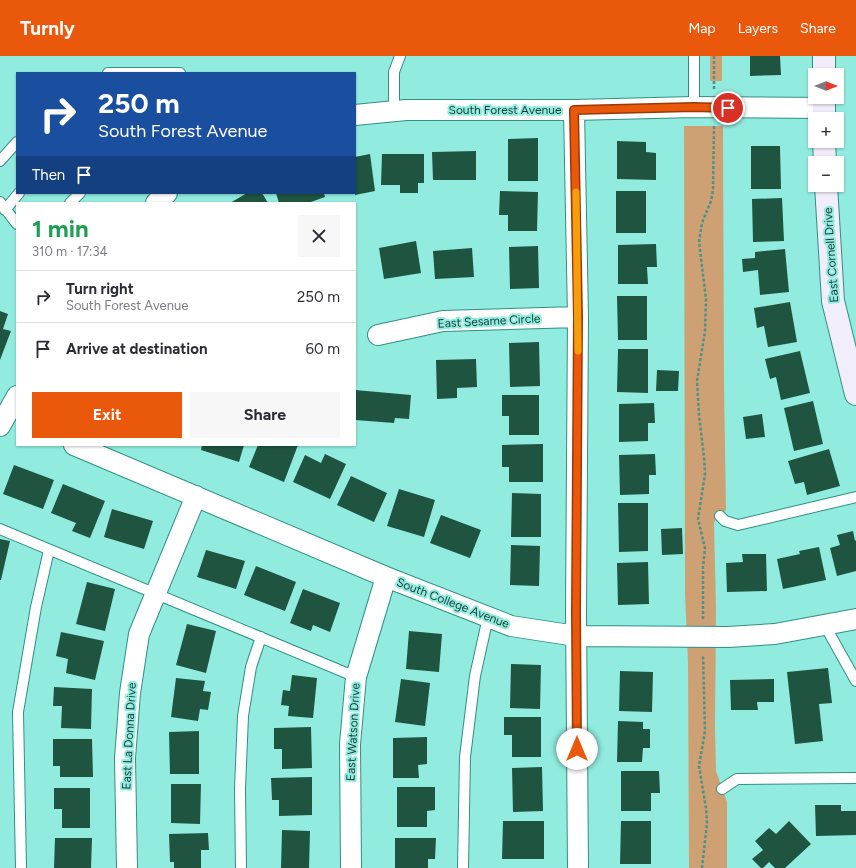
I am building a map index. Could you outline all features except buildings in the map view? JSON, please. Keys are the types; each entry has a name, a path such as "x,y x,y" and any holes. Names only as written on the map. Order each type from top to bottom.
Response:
{"street":[{"path":"824,56 824,68"},
{"name":"South Forest Avenue","path":"356,115 406,110 574,110 694,107 824,108"},
{"path":"574,110 578,317 576,636 578,868"},
{"name":"East Cornell Drive","path":"826,192 833,301 855,387"},
{"path":"157,202 166,194"},
{"name":"East Sesame Circle","path":"378,335 443,321 578,317"},
{"path":"6,419 16,398"},
{"name":"South College Avenue","path":"76,446 386,577 511,626 576,636 728,637 775,634 856,618"},
{"name":"East La Donna Drive","path":"127,868 125,758 130,693 139,634 196,496"},
{"name":"East Watson Drive","path":"351,868 350,744 356,677 386,577"}],"lane":[{"path":"394,111 394,72 400,56"},
{"path":"694,56 694,107"},
{"path":"0,161 16,143"},
{"path":"16,223 2,206 18,194"},
{"path":"71,202 79,194"},
{"path":"720,516 725,521 738,525 856,497"},
{"path":"0,529 356,677"},
{"path":"21,868 18,712 36,607 50,550"},
{"path":"463,868 465,757 475,676 488,617"},
{"path":"824,624 856,682"},
{"path":"241,868 240,788 243,716 251,667 261,637"},
{"path":"722,789 737,779 856,778"}],"path":[{"path":"714,56 714,95"},
{"path":"703,619 703,568 705,548 698,519 705,470 697,381 706,321 706,299 699,242 702,223 711,200 713,190 714,125"},
{"path":"702,868 707,822 699,766 705,732 703,655"}],"shaded area":[{"path":"710,56 722,56 722,81 710,81"},
{"path":"684,126 723,126 726,510 714,522 716,609 715,727 716,771 727,802 727,868 689,868 688,663 685,595"}],"slow traffic":[{"path":"576,192 578,351"}],"route":[{"path":"577,749 576,611 578,317 574,110 694,107 728,108"}]}
